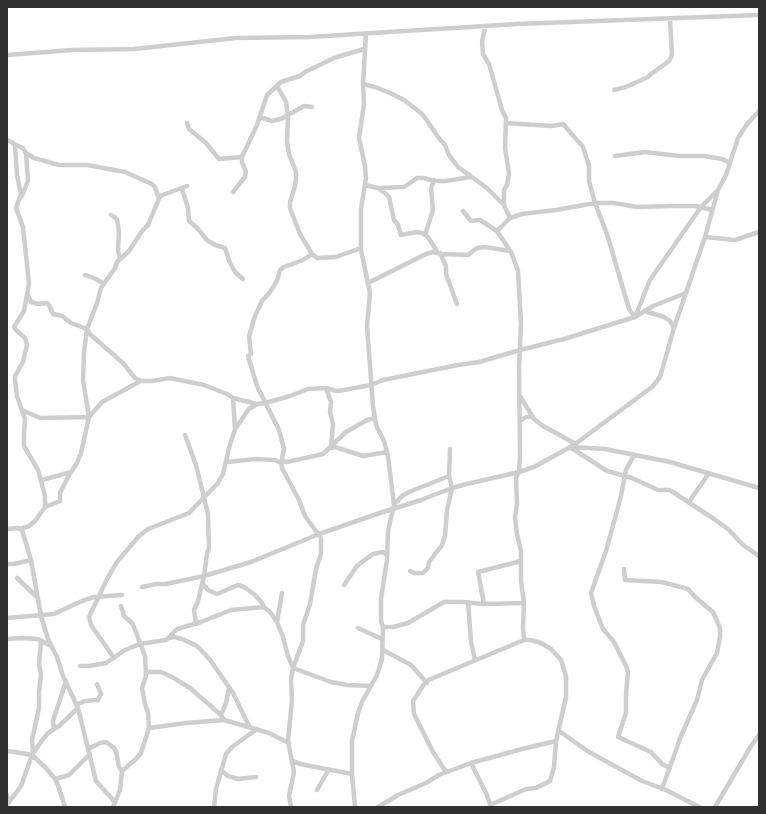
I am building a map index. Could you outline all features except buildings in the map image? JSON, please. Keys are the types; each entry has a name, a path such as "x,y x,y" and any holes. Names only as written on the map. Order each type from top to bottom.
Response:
{"street":[{"path":"7,55 72,50 134,49 236,38 309,37 517,24 759,15"},
{"path":"614,90 626,87 648,77 669,61 672,55 670,19"},
{"path":"485,27 482,42 482,54 488,64 502,110 506,118 505,148 509,174 504,191 504,205"},
{"path":"355,807 352,774 352,741 355,722 362,702 380,668 383,650 381,599 387,555 388,531 393,507 387,452 375,418 367,326 370,300 361,248 361,209 366,185 366,166 360,138 364,104 362,84 366,34"},
{"path":"233,192 245,177 246,172 242,162 242,157 253,136 267,95 281,82 300,76 334,58 364,49"},
{"path":"362,84 390,93 404,100 421,113 438,137 445,144 449,155 458,167 487,188 504,205 510,218"},
{"path":"277,86 286,102 288,116 287,142 289,154 296,172 295,186 290,198 290,208 300,234 312,254 317,258 336,257 361,248"},
{"path":"260,117 272,121 288,116 304,106 312,107"},
{"path":"142,587 156,584 166,584 204,576 251,562 319,534 393,507 452,488 534,467 576,444 652,387 658,380 705,237 718,190 730,163 738,138 747,124 759,111"},
{"path":"187,123 189,129 206,143 219,159 242,157"},
{"path":"506,123 552,126 563,124 583,146 589,166 589,181 595,203 607,234 629,308 635,316"},
{"path":"7,140 23,148 26,153 34,158 59,165 87,165 125,172 155,186 159,199"},
{"path":"14,144 17,175 22,194 21,198"},
{"path":"614,156 645,152 680,156 704,156 722,159 730,163"},
{"path":"26,153 28,181 16,208 23,227 29,275 28,295 24,311 14,326 27,342 23,362 15,376 17,396 26,422 24,446 42,480 45,496 45,507"},
{"path":"378,188 404,187 417,178 446,180 470,177"},
{"path":"425,235 433,210 431,188 434,180"},
{"path":"366,185 386,192 389,197 394,220 398,225 401,235 422,232 435,248 446,266 446,274 457,304"},
{"path":"7,529 20,529 29,526 35,521 45,507 60,500 60,493 82,453 89,417 83,380 86,329 104,284 120,258 129,251 142,231 148,226 162,195 187,186"},
{"path":"182,189 190,221 207,240 215,245 225,248 235,272 243,279"},
{"path":"635,316 650,280 701,207 718,190"},
{"path":"497,231 510,218 530,212 556,210 595,203 614,203 637,207 701,207 712,210"},
{"path":"463,211 470,221 480,220 497,231 510,251 518,271 521,324 519,394 520,457 519,472 516,478 517,504 515,516 521,551 524,603 524,640"},
{"path":"111,215 117,219 119,232 118,251 120,258"},
{"path":"705,237 735,240 759,232"},
{"path":"368,283 426,254 468,254 477,248 485,247 510,251"},
{"path":"291,807 289,796 294,772 289,743 292,700 291,679 302,641 303,625 310,604 316,569 321,554 321,538 312,528 305,516 299,500 282,468 281,462 284,449 279,430 257,386 248,356 251,354 249,336 253,323 262,300 270,292 281,268 303,260 312,254"},
{"path":"85,275 104,284"},
{"path":"114,658 90,621 90,614 98,596 118,562 138,536 148,529 189,514 203,497 218,483 223,474 235,429 249,408 257,404 265,403 308,389 326,388 337,391 344,390 458,364 479,362 564,339 635,316 662,302 686,293"},
{"path":"28,295 31,302 38,304 47,303 53,314 62,316 71,323 86,329 123,363 135,378 141,381 170,378 204,385 234,398 257,404"},
{"path":"644,311 664,317 670,321 674,328"},
{"path":"22,410 40,418 89,417 102,402 141,381"},
{"path":"326,388 331,402 330,412 333,424 331,448"},
{"path":"519,394 533,417 543,426 576,444"},
{"path":"234,398 235,429"},
{"path":"520,421 526,417 533,417"},
{"path":"226,462 256,459 287,462 323,454 346,432 367,420 375,418"},
{"path":"185,435 196,465 208,514 209,548 206,554 204,576 198,601 194,610 196,624"},
{"path":"331,448 335,447 363,456 387,452"},
{"path":"570,447 605,449 670,462 759,488"},
{"path":"570,447 607,471 624,476 658,490 669,490 673,492 728,529 743,545 759,556"},
{"path":"410,571 414,573 423,573 428,568 429,562 442,545 445,536 447,510 452,488 449,476 450,449"},
{"path":"634,455 624,476 621,496 606,551 591,593 594,606 604,629 614,642 628,672 626,713 618,737 651,752 662,764 670,768"},
{"path":"42,480 72,471"},
{"path":"689,502 709,473"},
{"path":"393,507 402,496 409,492 449,476"},
{"path":"20,529 27,542 40,616 77,707 96,781 114,801"},
{"path":"344,585 357,566 366,559 374,554 383,552 387,555"},
{"path":"7,564 31,560"},
{"path":"484,604 478,572 521,561"},
{"path":"624,569 625,580 662,582 688,588 694,597 712,612 720,628 717,653 702,680 693,712 681,736 662,789"},
{"path":"17,578 37,597"},
{"path":"202,583 208,590 218,594 238,585 244,587 260,600 277,622 293,668 331,682 347,685 371,686"},
{"path":"277,622 282,593"},
{"path":"7,618 54,614 82,601 98,596 122,595"},
{"path":"383,628 408,623 444,602 484,604 524,603"},
{"path":"468,602 471,642 475,660"},
{"path":"121,606 124,616 132,623 144,656 146,672 142,688 148,713 149,728 141,753 122,771"},
{"path":"80,666 101,665 112,660 124,650 140,644 164,641 177,629 196,624 233,610 264,607"},
{"path":"358,628 382,639"},
{"path":"7,639 28,638 41,641 51,646"},
{"path":"169,638 182,639 197,646 210,661 235,697 249,726"},
{"path":"446,772 414,714 413,702 427,682 524,640 531,640 541,643 551,649 561,660 566,676 566,697 556,741 554,768 550,782 536,788 526,789 491,806 471,763"},
{"path":"32,754 32,740 40,708 39,692 41,674 39,664 41,641"},
{"path":"383,650 411,665 427,682"},
{"path":"146,672 166,673 190,688 221,715 224,720"},
{"path":"54,729 53,721 66,681"},
{"path":"8,804 21,786 32,754 48,733 77,707 85,701 98,700 101,694 97,684"},
{"path":"221,715 226,703 229,688"},
{"path":"149,728 224,720 269,733 289,743"},
{"path":"214,807 216,789 226,754 232,747 257,729"},
{"path":"559,731 589,752 642,781 700,807"},
{"path":"715,807 759,735"},
{"path":"378,807 398,795 426,783 446,772 471,763 556,741"},
{"path":"55,779 69,775 89,752 100,743 106,742 116,751 119,767 122,771 120,790 114,801 113,807"},
{"path":"7,751 32,754 55,779 65,807"},
{"path":"293,761 300,764 352,774"},
{"path":"318,790 328,769"},
{"path":"222,770 228,776 238,779 256,777"},
{"path":"7,795 8,804"}]}
